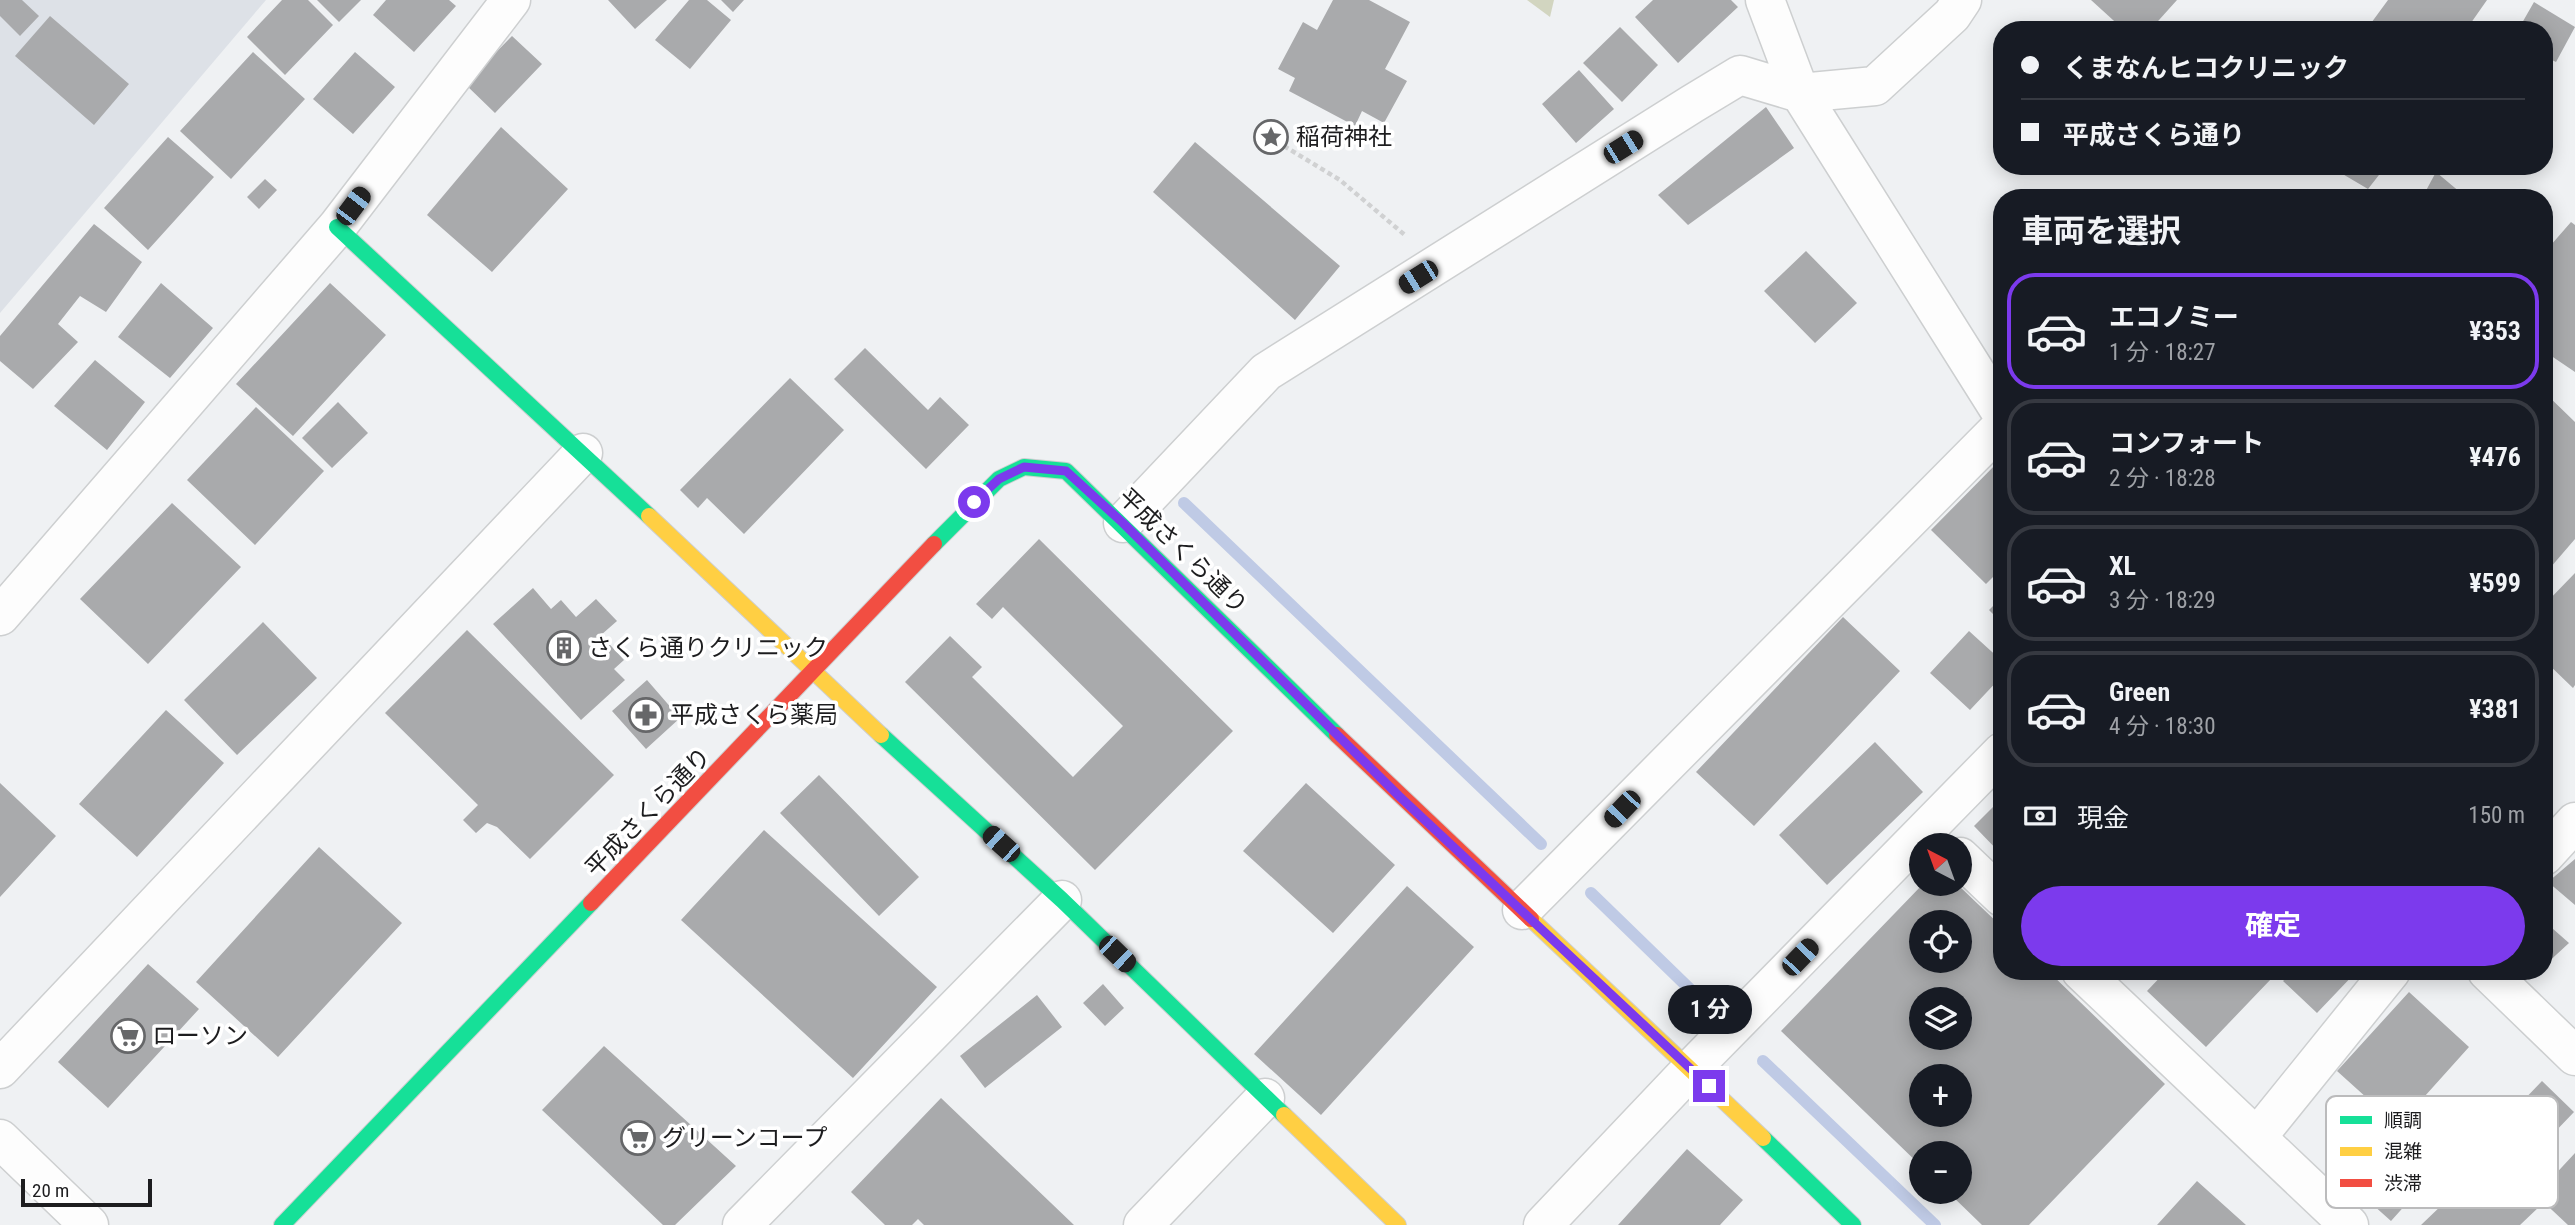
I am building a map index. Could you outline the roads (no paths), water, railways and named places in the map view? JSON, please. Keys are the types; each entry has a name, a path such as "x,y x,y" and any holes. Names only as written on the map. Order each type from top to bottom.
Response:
{"street":[{"path":"0,616 337,227 511,0"},
{"path":"1765,0 1800,93 1993,400"},
{"path":"1123,523 1266,372 1740,75 1800,93 1875,86 1952,15 1962,0"},
{"path":"337,227 583,453 813,673 1062,900 1398,1225"},
{"path":"1522,910 1993,435"},
{"path":"0,1069 583,453"},
{"name":"平成さくら通り","path":"288,1223 968,507 999,479 1024,467 1066,471 1123,523 1399,796 1691,1069 1853,1225"},
{"path":"1939,833 1993,764"},
{"path":"2553,846 2575,822"},
{"path":"1543,1225 1691,1069 1909,863"},
{"path":"1972,868 1993,888"},
{"path":"742,1225 1062,900"},
{"path":"2091,980 2326,1204"},
{"path":"2257,1137 2384,980"},
{"path":"2496,980 2575,1056"},
{"path":"1143,1225 1265,1098"},
{"path":"0,1139 89,1225"},
{"path":"2330,1208 2348,1225"}],"waterway":[{"path":"1184,503 1541,844"},
{"path":"1591,893 1696,995"},
{"path":"1763,1061 1935,1225"}],"place":[{"name":"稲荷神社","path":"1271,137"},
{"name":"さくら通りクリニック","path":"564,648"},
{"name":"平成さくら薬局","path":"646,715"},
{"name":"ローソン","path":"128,1036"},
{"name":"グリーンコープ","path":"638,1138"}]}
